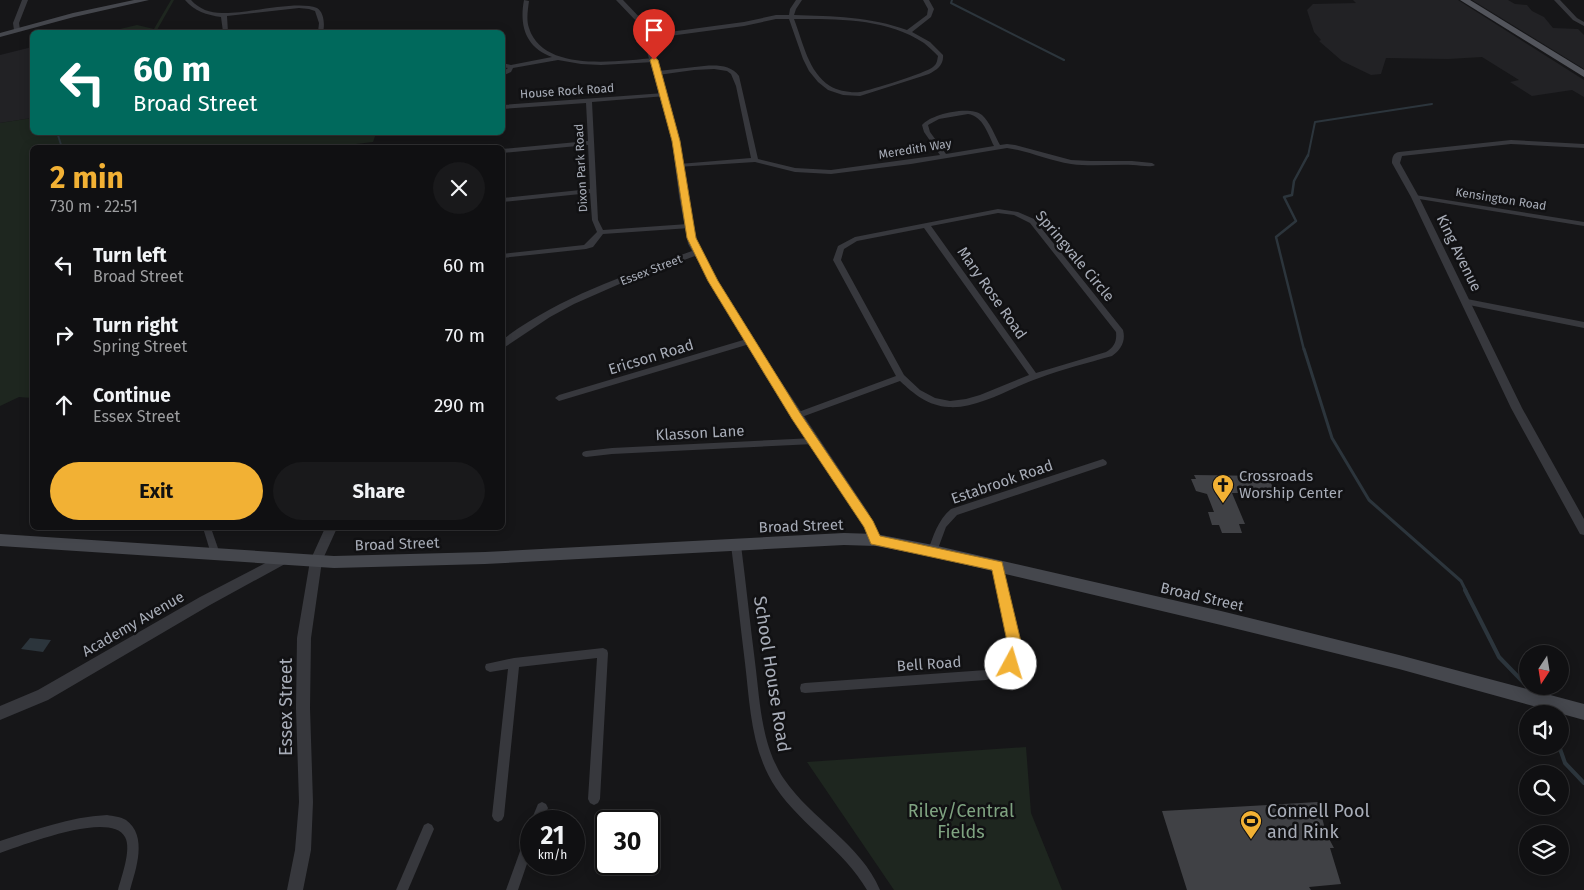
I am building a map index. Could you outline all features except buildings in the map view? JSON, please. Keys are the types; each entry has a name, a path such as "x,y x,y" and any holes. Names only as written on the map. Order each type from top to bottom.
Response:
{"main road":[{"path":"0,35 73,15 145,0"},
{"path":"1464,0 1584,74"},
{"name":"Broad Street","path":"0,540 316,561 485,558 844,539 876,540 934,551 1221,618 1406,664 1584,712"}],"street":[{"path":"17,30 16,23 25,0"},
{"path":"188,0 191,5 206,12 224,15 284,5 307,6 317,10 319,13 322,30"},
{"path":"196,0 198,8"},
{"name":"Essex Street","path":"505,344 526,328 565,305 697,252 688,226 676,141 647,36 642,22 619,0"},
{"path":"647,36 723,28 776,18 791,17 859,21 908,32 929,43 941,56 940,64 928,73 860,94 849,95 828,89 812,73 791,17 798,0"},
{"path":"908,32 929,16 931,9 926,0"},
{"path":"1557,0 1575,19 1584,24"},
{"path":"526,1 526,26 530,38 545,52 558,58 595,63 654,60"},
{"path":"224,15 225,30"},
{"path":"505,65 511,67 558,58"},
{"path":"505,73 509,71 511,67"},
{"path":"658,73 713,68 728,69 737,76 755,160"},
{"name":"House Rock Road","path":"505,107 664,95"},
{"name":"Dixon Park Road","path":"589,100 595,220 601,232"},
{"path":"944,156 927,132 925,125 932,120 961,112 974,112 982,117 998,146"},
{"name":"King Avenue","path":"1584,146 1511,142 1400,154 1396,158 1396,163 1467,302 1527,429 1552,478 1584,530"},
{"path":"505,151 592,143"},
{"name":"Meredith Way","path":"680,166 755,160 795,170 831,172 944,156 998,146 1022,148 1073,162 1135,162 1152,165"},
{"path":"505,200 593,191"},
{"name":"Kensington Road","path":"1415,197 1584,224"},
{"name":"Springvale Circle","path":"1006,210 1032,221 1120,332 1119,344 1116,350 1109,354 1034,376 966,404 953,405 931,401 909,387 901,377 839,266 837,260 838,253 846,243 855,240 998,211 1006,210"},
{"name":"Mary Rose Road","path":"926,225 1034,376"},
{"path":"505,256 586,247 601,232 688,226"},
{"path":"697,252 796,416 869,524 876,540"},
{"path":"1467,302 1584,325"},
{"name":"Ericson Road","path":"559,398 750,341"},
{"path":"796,416 901,377"},
{"name":"Klasson Lane","path":"586,454 612,451 814,441"},
{"name":"Estabrook Road","path":"934,551 942,525 947,517 954,512 1103,463"},
{"path":"209,530 215,554"},
{"name":"Essex Street","path":"294,890 303,850 306,802 303,708 304,638 316,561 330,530"},
{"name":"School House Road","path":"736,545 760,731 769,766 786,793 849,856 874,890"},
{"name":"Academy Avenue","path":"0,713 43,695 281,560"},
{"name":"Bell Road","path":"805,688 986,675 1001,672 1011,664 1015,656 1015,646 998,566"},
{"path":"490,667 603,653 594,799"},
{"path":"498,816 514,663"},
{"path":"0,848 90,820 109,820 120,824 129,832 132,845 131,862 124,890"},
{"path":"402,890 428,829"},
{"path":"512,890 520,867"}],"shaded area":[{"path":"1353,0 1458,0 1584,80 1584,97 1572,90 1532,96 1510,82 1519,80 1482,57 1448,59 1386,58 1381,74 1371,75 1342,61 1319,41 1321,40 1314,32 1307,10 1313,4 1356,3"},
{"path":"1472,0 1508,0 1515,4 1527,5 1532,11 1544,17 1553,28 1578,29 1584,35 1584,69"},
{"path":"30,48 30,118 0,123 0,55"},
{"path":"30,638 51,640 43,652 21,649"}],"green space":[{"path":"171,0 174,0 157,30 116,30 137,25 154,29"},
{"path":"30,118 30,135 375,135 373,142 353,145 30,145 30,398 19,397 0,406 0,123"},
{"name":"Riley/Central Fields","path":"1026,747 1031,813 1062,890 894,890 807,762"}],"waterway":[{"path":"952,0 951,3 1064,60"},
{"path":"1308,156 1315,122 1432,104"},
{"path":"58,135 61,145"},
{"path":"1304,350 1276,237 1296,221 1284,197 1292,195 1294,181 1308,155"},
{"path":"1304,349 1332,438 1369,500 1461,581 1466,591"},
{"path":"1465,590 1499,657 1519,678"},
{"path":"1562,755 1565,763 1584,783"}],"place":[{"name":"Crossroads Worship Center","path":"1223,504"},
{"name":"Connell Pool and Rink","path":"1251,840"}],"route":[{"path":"654,60 676,141 691,238 713,281 796,416 833,468 869,524 876,540 998,566 1015,646 1015,656 1011,664"}]}
